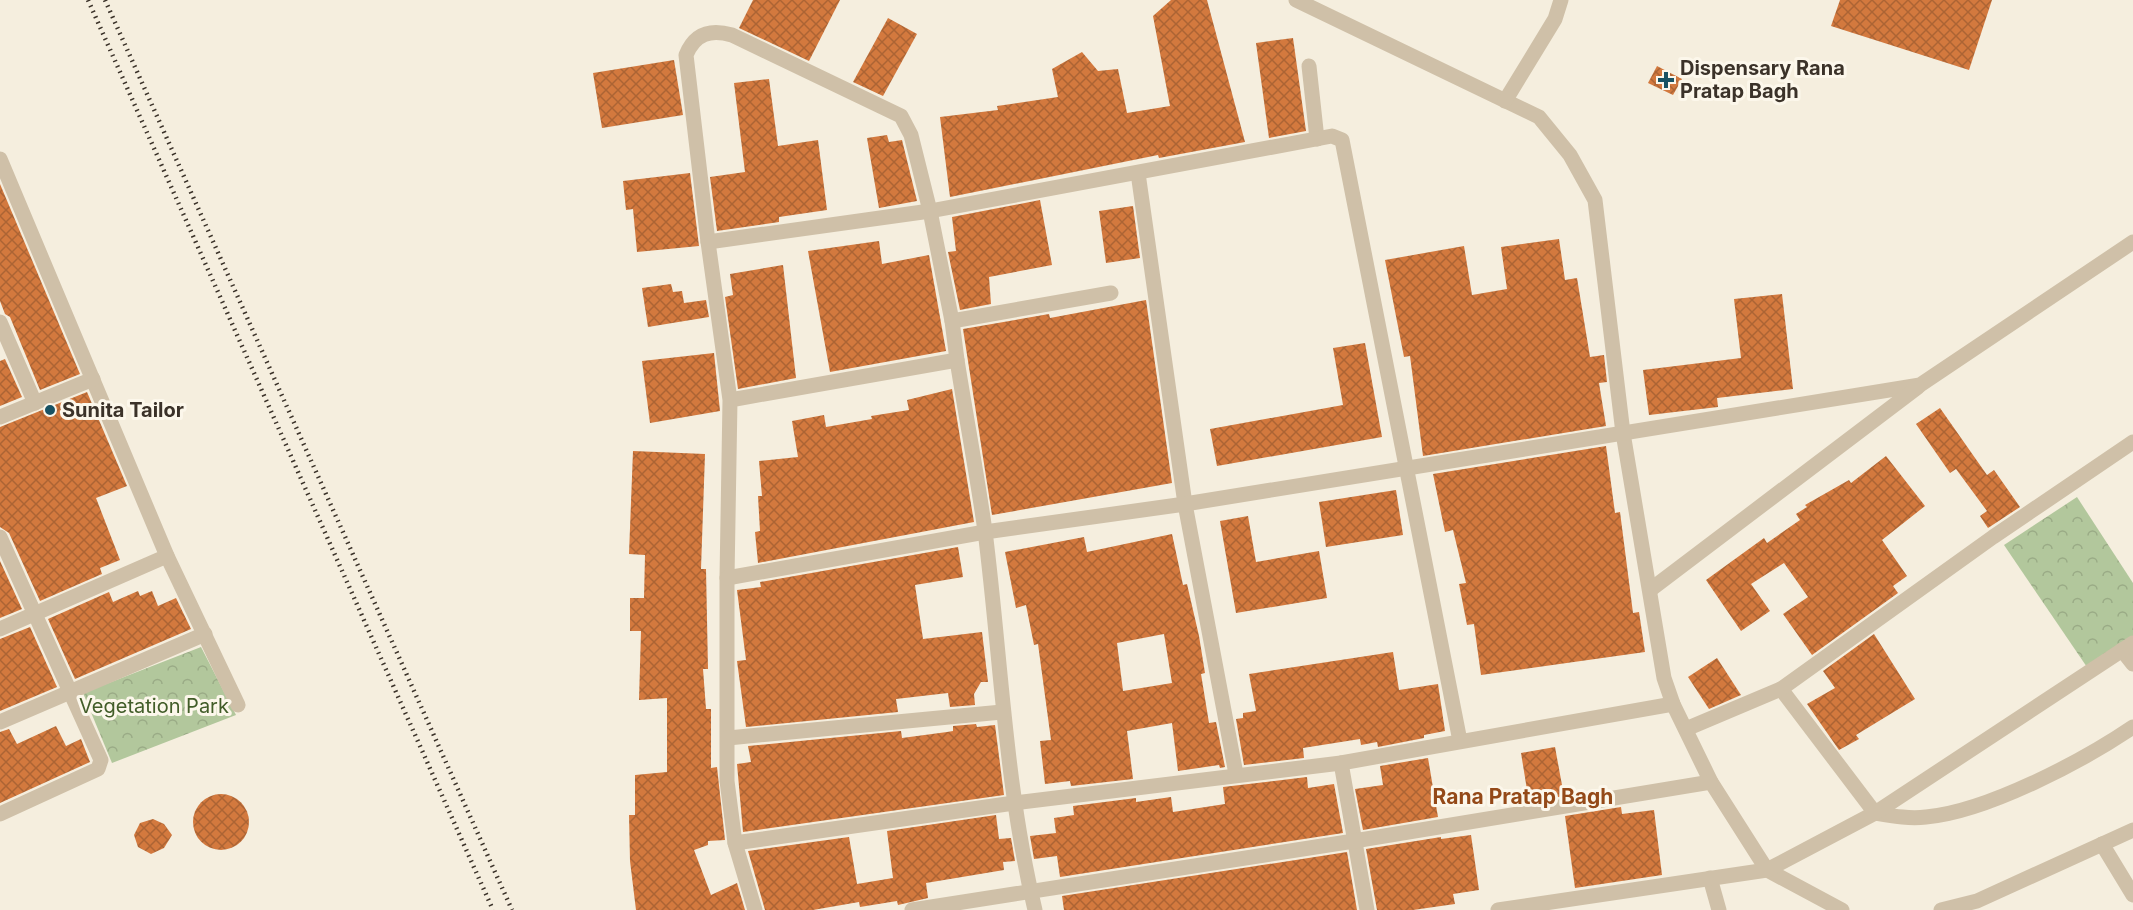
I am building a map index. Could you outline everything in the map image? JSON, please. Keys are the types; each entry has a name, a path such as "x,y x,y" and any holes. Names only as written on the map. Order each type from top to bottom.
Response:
{"street":[{"path":"1296,0 1539,117 1570,156 1595,200 1623,433 1664,678 1673,704 1711,782 1767,870 1842,910"},
{"path":"1505,101 1555,20 1561,0"},
{"path":"756,910 735,843 728,781 727,578 730,400 688,87 686,55 691,42 702,34 717,31 732,35 901,116 911,135 930,211 952,321 985,532 1002,712 1014,803 1035,910"},
{"path":"1309,66 1317,139"},
{"path":"708,242 930,211 1332,136 1345,143 1460,741"},
{"path":"0,159 167,555 238,705"},
{"path":"1138,173 1185,504 1236,774"},
{"path":"1650,590 1920,385 2133,242"},
{"path":"952,321 1111,293"},
{"path":"0,322 35,403"},
{"path":"730,400 957,360"},
{"path":"0,417 93,379"},
{"path":"727,578 985,532 1185,504 1920,385"},
{"path":"1686,729 1781,689 1993,537 2133,442"},
{"path":"0,537 101,765 98,769 0,814"},
{"path":"0,629 33,612 167,555"},
{"path":"0,722 205,634"},
{"path":"1498,910 1767,870 1875,813 2128,647 2133,664"},
{"path":"1781,689 1875,813 1909,818 1929,817 1990,801 2102,748 2133,727"},
{"path":"735,843 1014,803 1236,774 1341,763 1673,704"},
{"path":"728,738 1002,712"},
{"path":"1341,763 1367,910"},
{"path":"912,910 1711,782"},
{"path":"1944,910 1977,901 2133,830"},
{"path":"2102,844 2133,895"},
{"path":"1710,878 1719,910"}],"green space":[{"path":"2077,497 2133,583 2133,644 2091,673 2004,545"},
{"name":"Vegetation Park","path":"201,647 236,715 112,763 83,693"}],"building":[{"path":"753,0 840,0 809,61 739,28"},
{"path":"1171,0 1207,0 1245,142 1159,158 1158,155 950,197 940,117 998,110 997,106 1058,97 1052,69 1082,52 1098,71 1118,69 1127,113 1170,106 1153,16"},
{"path":"1840,0 1992,0 1969,70 1831,26"},
{"path":"888,18 917,34 883,96 853,82"},
{"path":"1293,38 1306,131 1269,138 1256,43"},
{"path":"674,60 683,115 602,128 593,73"},
{"path":"1657,66 1682,79 1673,95 1648,83"},
{"path":"769,79 778,146 818,140 827,210 779,217 779,222 717,231 710,177 745,172 734,83"},
{"path":"887,135 889,142 902,140 917,201 879,208 867,138"},
{"path":"690,173 699,246 637,252 633,209 626,210 623,181"},
{"path":"0,184 80,374 40,390 10,317 5,314 0,301"},
{"path":"1040,200 1052,265 989,277 991,304 960,310 948,252 956,251 952,217"},
{"path":"1133,206 1140,258 1106,263 1099,211"},
{"path":"1559,239 1565,280 1577,278 1590,357 1604,355 1607,382 1599,383 1606,426 1423,456 1410,356 1404,357 1385,260 1464,246 1472,295 1507,289 1501,247"},
{"path":"879,241 882,264 929,255 946,351 830,372 808,251"},
{"path":"783,265 796,378 738,389 725,297 733,295 730,274"},
{"path":"671,284 673,292 682,291 684,303 706,300 709,317 648,327 642,288"},
{"path":"1782,294 1793,389 1717,398 1718,407 1649,415 1643,370 1741,358 1734,299"},
{"path":"1146,300 1172,483 992,515 963,329 1049,314 1050,318"},
{"path":"1365,343 1382,437 1217,466 1210,429 1343,405 1333,348"},
{"path":"714,353 720,411 650,423 642,361"},
{"path":"5,359 22,397 0,406 0,361"},
{"path":"952,389 974,522 758,563 755,532 760,531 758,496 762,496 759,461 798,457 792,421 824,415 826,427 872,419 871,416 909,410 907,400"},
{"path":"87,392 127,486 96,498 120,560 100,568 102,574 40,601 9,533 0,527 0,427"},
{"path":"1940,408 1987,475 1994,470 2020,507 1988,528 1980,516 1987,511 1956,469 1950,473 1916,424"},
{"path":"1606,446 1615,513 1620,512 1633,613 1639,612 1645,652 1481,675 1474,624 1467,625 1459,584 1466,583 1453,530 1445,532 1433,474"},
{"path":"633,451 705,454 701,569 706,569 708,669 703,669 706,709 711,709 711,768 717,767 725,840 708,841 708,845 694,850 711,895 737,883 745,910 636,910 630,861 629,815 635,815 635,775 667,772 667,698 639,700 641,631 630,631 630,598 644,598 645,555 629,554"},
{"path":"1886,456 1925,506 1882,540 1907,576 1893,586 1898,593 1812,655 1783,614 1808,597 1784,563 1751,584 1770,611 1741,631 1706,580 1764,538 1767,543 1800,520 1796,514 1807,507 1805,505 1849,480 1851,483"},
{"path":"1396,490 1403,535 1326,547 1319,502"},
{"path":"1248,516 1256,562 1319,551 1327,598 1236,613 1220,521"},
{"path":"1172,534 1183,585 1187,584 1199,636 1205,673 1201,674 1209,723 1216,722 1225,767 1220,768 1219,765 1178,771 1172,723 1127,731 1133,779 1071,786 1070,781 1045,784 1040,741 1051,740 1038,644 1034,645 1026,605 1016,608 1005,552 1084,537 1087,552","holes":["1164,634 1172,683 1123,691 1117,643"]},
{"path":"958,547 963,577 915,585 923,639 982,632 988,682 981,682 974,694 975,705 950,707 948,693 896,699 898,712 746,727 737,661 746,660 737,590 761,587 760,582"},
{"path":"0,561 22,609 0,618"},
{"path":"138,591 140,596 152,591 158,606 176,598 191,629 75,679 48,619 109,592 113,602"},
{"path":"30,627 57,687 0,711 0,639"},
{"path":"1874,634 1915,699 1856,735 1859,739 1839,750 1807,704 1835,688 1823,671"},
{"path":"1393,652 1399,690 1438,684 1445,731 1424,735 1424,738 1378,747 1377,742 1361,745 1360,739 1303,748 1304,758 1244,765 1236,719 1243,718 1243,713 1256,711 1249,674"},
{"path":"1717,658 1741,695 1709,709 1688,677"},
{"path":"976,724 977,727 995,725 1004,795 743,832 737,764 751,762 748,746 901,731 902,738 953,731 953,726"},
{"path":"56,726 66,746 81,739 90,762 0,803 0,732 9,729 17,744"},
{"path":"1555,747 1564,796 1529,802 1521,753"},
{"path":"1428,758 1438,817 1363,830 1355,789 1383,785 1380,766"},
{"path":"1307,777 1308,788 1334,784 1343,833 1060,877 1057,856 1034,859 1030,836 1056,833 1054,818 1074,815 1073,806 1136,798 1136,802 1171,797 1173,812 1225,804 1223,787"},
{"path":"221,794 232,796 241,802 247,811 249,822 247,833 241,842 232,848 221,850 210,848 201,842 195,833 193,822 195,811 201,802 210,796"},
{"path":"1621,807 1622,814 1654,810 1662,875 1575,888 1565,816"},
{"path":"996,815 999,839 1011,838 1015,861 1003,862 1004,870 926,883 928,898 898,905 897,901 860,907 859,902 813,910 765,910 748,851 849,837 857,884 893,878 887,831"},
{"path":"153,819 164,824 172,835 164,848 151,854 138,847 134,835 140,823"},
{"path":"1471,835 1479,890 1453,894 1455,904 1413,910 1377,910 1366,849 1441,837 1441,839"},
{"path":"1347,852 1357,910 1064,910 1062,896"}],"railway":[{"path":"88,0 493,910"},
{"path":"105,0 512,910"}],"place":[{"name":"Dispensary Rana Pratap Bagh","path":"1666,80"},
{"name":"Sunita Tailor","path":"50,410"}],"district":[{"name":"Rana Pratap Bagh","path":"1523,796"}]}
